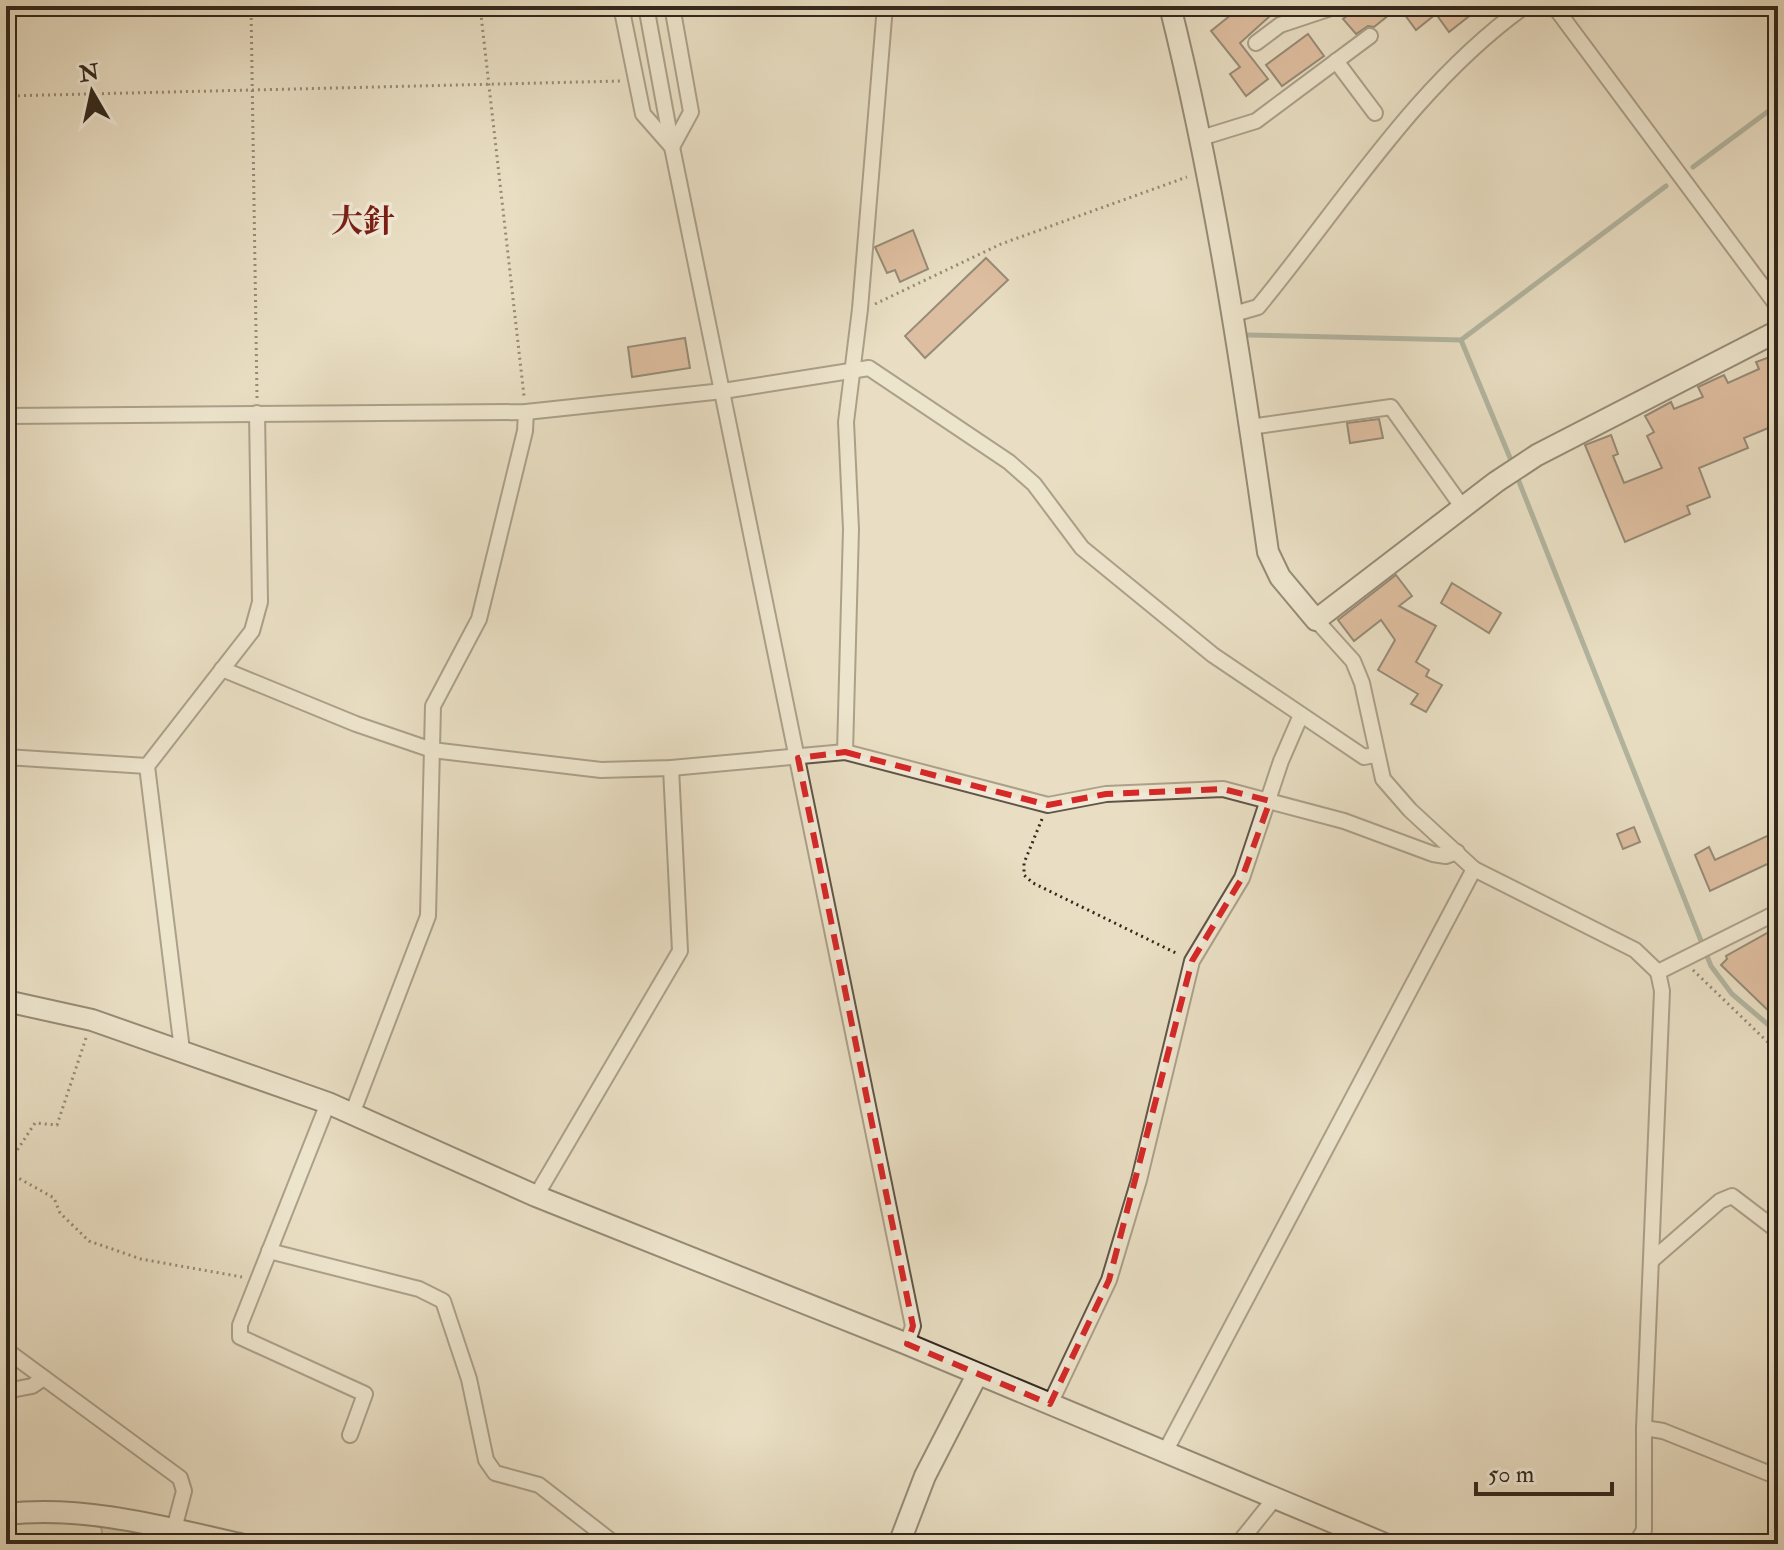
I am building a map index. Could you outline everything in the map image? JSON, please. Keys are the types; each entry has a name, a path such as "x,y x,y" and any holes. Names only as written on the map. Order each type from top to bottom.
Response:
{"street":[{"path":"621,6 643,114 672,147"},
{"path":"646,6 672,147 913,1326 907,1344"},
{"path":"672,6 691,112 672,147"},
{"path":"845,752 851,529 846,422 860,309 885,6"},
{"path":"1170,6 1208,170 1234,314 1268,552 1280,577 1353,661 1362,683 1375,755 1383,779 1474,869 1635,950 1658,972 1662,991 1644,1428 1644,1530 1636,1544"},
{"path":"1256,43 1280,25 1337,6"},
{"path":"1234,314 1258,307 1432,86 1490,32 1525,6"},
{"path":"1554,6 1778,307"},
{"path":"1201,138 1256,121 1370,36"},
{"path":"1336,61 1375,113"},
{"path":"1316,620 1525,463 1778,331"},
{"path":"6,416 526,412 723,391 854,373 869,368 1009,462 1034,484 1082,548 1213,655 1364,757 1375,755"},
{"path":"1250,427 1391,407 1463,508"},
{"path":"352,1114 428,916 433,706 479,619 525,431 526,412"},
{"path":"182,1050 147,766 252,631 260,602 257,413"},
{"path":"222,669 356,724 432,750 601,770 671,768 845,752 1048,805 1106,794 1223,789 1344,821 1433,854 1446,856 1457,852"},
{"path":"1050,1404 1109,1280 1139,1180 1192,961 1242,878 1281,761 1301,715"},
{"path":"6,757 147,766"},
{"path":"536,1196 680,951 671,768"},
{"path":"1165,1452 1474,869"},
{"path":"1658,972 1778,912"},
{"path":"6,1001 92,1020 328,1103 536,1196 907,1344 1385,1544"},
{"path":"328,1103 240,1325 240,1337 365,1394 350,1435"},
{"path":"1651,1261 1720,1201 1732,1196 1778,1231"},
{"path":"269,1251 406,1285 443,1301 469,1379 486,1460 495,1473 539,1485 615,1544"},
{"path":"6,1350 180,1478 184,1491 174,1529"},
{"path":"899,1544 925,1476 977,1375"},
{"path":"6,1391 32,1386 44,1378"},
{"path":"1644,1428 1663,1431 1778,1477"},
{"path":"1238,1544 1275,1498"},
{"path":"6,1514 40,1510 99,1515 240,1544"}],"path":[{"path":"251,6 257,413"},
{"path":"480,6 526,412"},
{"path":"6,96 636,80"},
{"path":"860,309 1001,244 1208,170"},
{"path":"1048,805 1024,863 1024,875 1033,883 1192,961"},
{"path":"1681,959 1778,1052"},
{"path":"92,1020 57,1125 35,1123 12,1158 13,1175 54,1198 60,1213 89,1241 141,1259 258,1279"}],"highlighted area":[{"path":"845,752 1048,805 1106,794 1223,789 1270,801 1242,878 1192,961 1109,1280 1050,1404 907,1344 913,1326 798,758"}],"green space":[{"path":"99,1515 202,1544 104,1544"}],"building":[{"path":"1242,6 1281,6 1240,43 1268,79 1246,96 1230,74 1240,67 1211,31"},
{"path":"1360,6 1482,6 1449,32 1436,14 1416,30 1399,7 1374,27 1368,26 1356,34 1343,19"},
{"path":"1308,34 1324,56 1282,86 1266,65"},
{"path":"913,230 928,269 900,282 895,270 887,273 875,247"},
{"path":"986,258 1008,280 925,358 905,336"},
{"path":"685,338 690,368 632,377 628,347"},
{"path":"1778,354 1778,424 1744,438 1748,448 1699,468 1710,497 1687,506 1690,514 1625,542 1585,445 1611,435 1618,454 1613,456 1624,483 1662,468 1647,436 1654,432 1645,416 1671,402 1674,409 1703,397 1698,387 1724,375 1728,383 1759,369 1756,362"},
{"path":"1379,419 1383,438 1350,443 1347,423"},
{"path":"1396,575 1412,596 1399,606 1436,626 1416,662 1429,670 1426,676 1442,685 1426,712 1411,704 1418,694 1378,670 1395,640 1381,620 1354,641 1338,620"},
{"path":"1452,583 1501,613 1489,633 1441,603"},
{"path":"1634,827 1640,842 1623,849 1617,834"},
{"path":"1778,831 1778,859 1710,891 1695,855 1709,847 1715,860"},
{"path":"1778,927 1778,1020 1721,965 1726,956"}],"waterway":[{"path":"1693,167 1778,104"},
{"path":"1248,335 1461,340 1666,186"},
{"path":"1461,340 1513,465"},
{"path":"1516,474 1711,966 1732,994 1778,1033"}],"district":[{"name":"大針","path":"363,221"}]}
